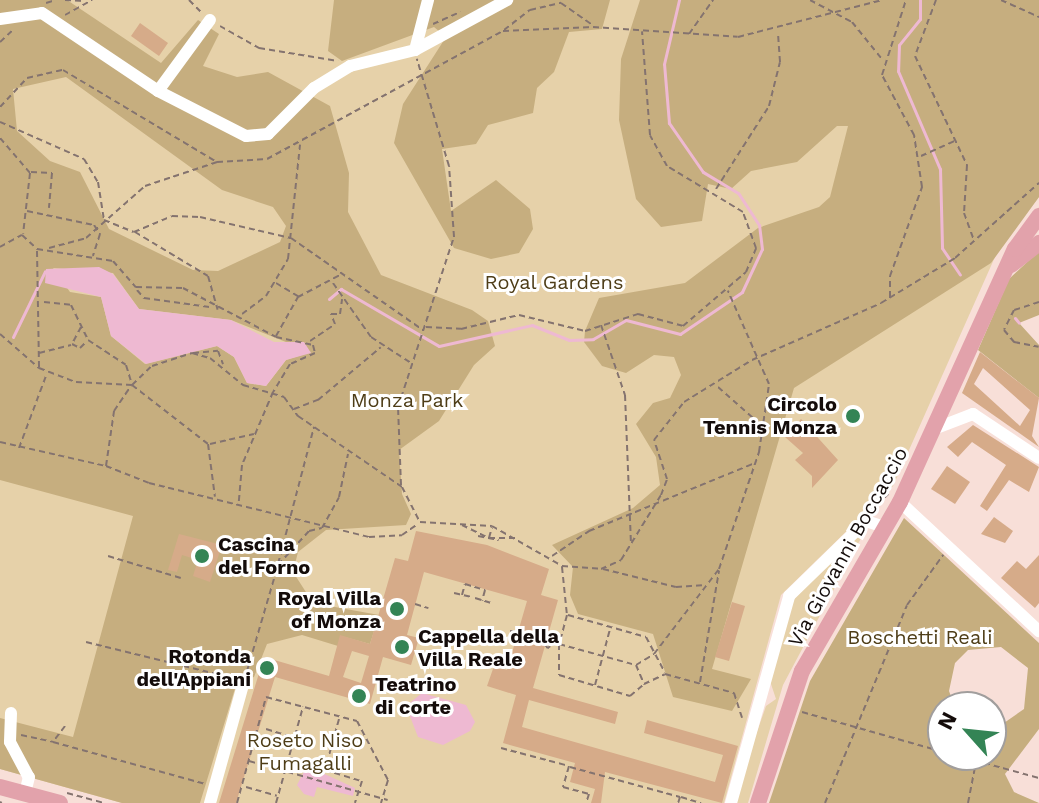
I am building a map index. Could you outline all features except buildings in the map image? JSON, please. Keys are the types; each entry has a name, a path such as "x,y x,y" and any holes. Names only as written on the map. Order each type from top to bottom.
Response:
{"main road":[{"name":"Via Giovanni Boccaccio","path":"758,803 802,671 885,527 894,497 934,429 1004,272 1039,216"},
{"name":"Via Giovanni Boccaccio","path":"1004,272 1039,243"},
{"path":"0,787 50,802"}],"street":[{"path":"416,54 428,0"},
{"path":"0,19 31,11 57,21 158,91 226,131 268,134 314,88 350,66 416,54 507,0"},
{"path":"158,91 210,20"},
{"path":"934,429 973,414 1039,458"},
{"path":"894,497 1039,631"},
{"path":"731,803 789,596 866,521 885,527"},
{"path":"210,803 244,681"},
{"path":"11,713 9,732 29,777 25,793"}],"path":[{"path":"65,0 87,2"},
{"path":"57,21 92,0"},
{"path":"189,0 210,20 259,48 316,52 350,66"},
{"path":"688,36 713,0"},
{"path":"810,0 837,13 883,60"},
{"path":"503,31 593,27 688,36 777,31 882,0"},
{"path":"890,298 890,276 922,187 920,156 889,98 883,60 906,0"},
{"path":"936,0 915,56 967,165 964,213 975,242"},
{"path":"1001,0 1039,17"},
{"path":"22,235 37,249 86,238 145,186 217,162 267,159 300,144 420,72 503,31 530,10 561,3 578,9 593,27"},
{"path":"420,28 468,8"},
{"path":"134,232 184,216 291,238 425,329 461,329 519,315 567,329 638,314 683,326 729,292 754,261 756,248 743,212 716,190 689,182 659,156 642,82 642,30"},
{"path":"716,190 769,106 780,62 777,31"},
{"path":"416,54 441,131 454,207 447,270 420,340 397,419 402,487 420,522"},
{"path":"0,107 27,78 63,70 217,162"},
{"path":"0,122 84,159 98,182 104,220"},
{"path":"0,138 30,173 22,235"},
{"path":"920,156 956,141"},
{"path":"242,314 275,283 291,238 300,144"},
{"path":"30,173 52,173 48,210"},
{"path":"601,569 621,560 667,479 654,440 684,402 760,358 890,298 955,258 1039,183"},
{"path":"25,210 48,210 94,225 100,230 92,257"},
{"path":"104,220 134,232 208,276 218,310"},
{"path":"0,247 22,235"},
{"path":"49,248 121,266 144,298 242,314 276,337 309,342 335,324 331,314 340,314 342,299"},
{"path":"37,249 37,295 44,302 73,307 88,340 126,365 132,385"},
{"path":"276,337 298,297 333,283 342,273"},
{"path":"275,283 298,297"},
{"path":"333,283 342,299 382,346 412,364"},
{"path":"136,287 183,288 210,307"},
{"path":"700,683 719,569 756,463 769,384 729,292"},
{"path":"39,368 44,302"},
{"path":"1039,302 1014,310 1004,330 1014,342 1039,347"},
{"path":"601,324 625,395 627,517 631,542"},
{"path":"72,344 81,327"},
{"path":"0,334 47,372 76,382 132,385 208,444 215,497"},
{"path":"39,353 72,344 80,348 88,340"},
{"path":"239,502 254,434 290,364 315,353 309,342"},
{"path":"292,409 318,400 382,346"},
{"path":"106,466 114,411 132,385 152,366 192,353 218,351 223,366"},
{"path":"192,353 223,366 243,385 273,392 314,427 402,487"},
{"path":"18,450 47,372"},
{"path":"717,385 762,426"},
{"path":"86,642 244,681 314,427"},
{"path":"208,444 254,434"},
{"path":"0,442 18,450 106,466 322,528 380,538 420,522 492,526 552,556 562,566 567,615 559,644 559,675 630,696 644,684 665,674 734,693 741,717 752,724"},
{"path":"278,565 309,531 322,528 339,497 348,452"},
{"path":"552,556 564,543 756,463"},
{"path":"866,521 894,497"},
{"path":"462,525 488,541 516,537"},
{"path":"488,541 492,526"},
{"path":"825,803 851,728 907,605 949,547"},
{"path":"108,556 181,578"},
{"path":"562,566 601,569 676,587 702,585"},
{"path":"548,641 636,665 654,654 702,585 719,569"},
{"path":"462,595 465,584 476,587 485,590 482,601"},
{"path":"454,593 491,603"},
{"path":"415,604 428,608"},
{"path":"567,615 646,637 665,674"},
{"path":"594,686 610,628"},
{"path":"510,631 518,632"},
{"path":"636,665 644,684"},
{"path":"237,803 266,697 357,721 388,780 382,801"},
{"path":"276,803 303,706"},
{"path":"798,711 927,748"},
{"path":"325,767 339,716"},
{"path":"53,742 65,726"},
{"path":"266,729 295,737"},
{"path":"9,732 215,786"},
{"path":"501,748 701,803"},
{"path":"289,757 362,781 355,803"},
{"path":"248,761 382,801 388,800"},
{"path":"569,766 563,787 589,794 586,803"},
{"path":"1007,769 1039,778"},
{"path":"968,803 974,771"},
{"path":"246,787 278,796"},
{"path":"678,803 680,797"}],"green space":[{"name":"Royal Gardens","path":"0,0 1039,0 1039,197 999,248 893,486 781,595 724,803 122,803 0,769"},
{"name":"Monza Park","path":"0,0 67,0 161,63 198,20 219,34 203,66 237,77 268,72 330,106 349,173 348,212 381,275 472,310 488,321 495,346 474,365 439,421 399,450 402,494 411,514 406,525 326,530 298,552 293,572 313,603 379,615 370,644 341,636 338,646 302,635 267,644 254,677 237,682 200,803 122,803 0,769 0,718 73,737 133,516 0,480","holes":["66,77 222,190 273,207 286,226 280,242 218,271 193,270 109,229 80,172 50,161 17,131 13,89","53,268 113,273 139,309 231,320 311,352 286,360 266,386 247,383 234,357 217,346 145,364 111,336 101,297 70,292"]},
{"path":"334,0 610,0 602,29 569,32 554,72 537,88 533,113 488,125 476,144 442,149 451,211 496,180 530,209 533,229 519,253 491,259 454,248 394,143 403,104 446,37 434,27 342,61 328,51"},
{"path":"640,0 1039,0 1039,197 991,263 794,388 712,669 751,679 732,711 673,697 653,634 578,614 570,595 573,567 552,545 633,508 660,485 656,457 636,424 653,403 670,398 681,375 674,357 654,355 626,373 602,366 584,342 585,331 599,298 685,283 758,228 819,207 830,197 848,126 837,126 797,162 751,171 731,189 708,184 702,221 661,227 636,199 619,120 621,59"},
{"path":"1039,251 1039,315 1019,323 1039,345 1039,398 978,350 1009,279"},
{"name":"Boschetti Reali","path":"904,518 1039,643 1039,729 1005,774 1014,792 1039,803 769,803 810,681"},
{"path":"867,527 783,685 748,803 732,803 766,706 776,699 770,681 793,600"}],"shaded area":[{"path":"99,267 113,274 139,309 231,320 274,342 304,342 311,353 286,360 266,386 247,383 234,357 217,346 146,364 111,336 101,297 45,283 46,269"},
{"path":"422,693 466,705 475,722 470,731 443,745 418,737 406,706"},
{"path":"307,766 355,788 353,796 317,787 314,797 304,794 297,785"}],"waterway":[{"path":"329,299 341,289 439,346 532,325 569,340 593,339 626,320 680,334 742,292 762,249 759,225 738,193 703,172 669,123 664,64 679,0"},
{"path":"920,0 920,19 899,45 898,71 940,169 942,248 960,275"},
{"path":"13,337 45,271"},
{"path":"1015,318 1019,323"}],"place":[{"name":"Circolo Tennis Monza","path":"853,416"},
{"name":"Cascina del Forno","path":"202,556"},
{"name":"Royal Villa of Monza","path":"397,609"},
{"name":"Cappella della Villa Reale","path":"402,647"},
{"name":"Rotonda dell'Appiani","path":"267,668"},
{"name":"Teatrino di corte","path":"359,696"}],"park label":[{"name":"Roseto Niso Fumagalli","path":"305,752"}]}
